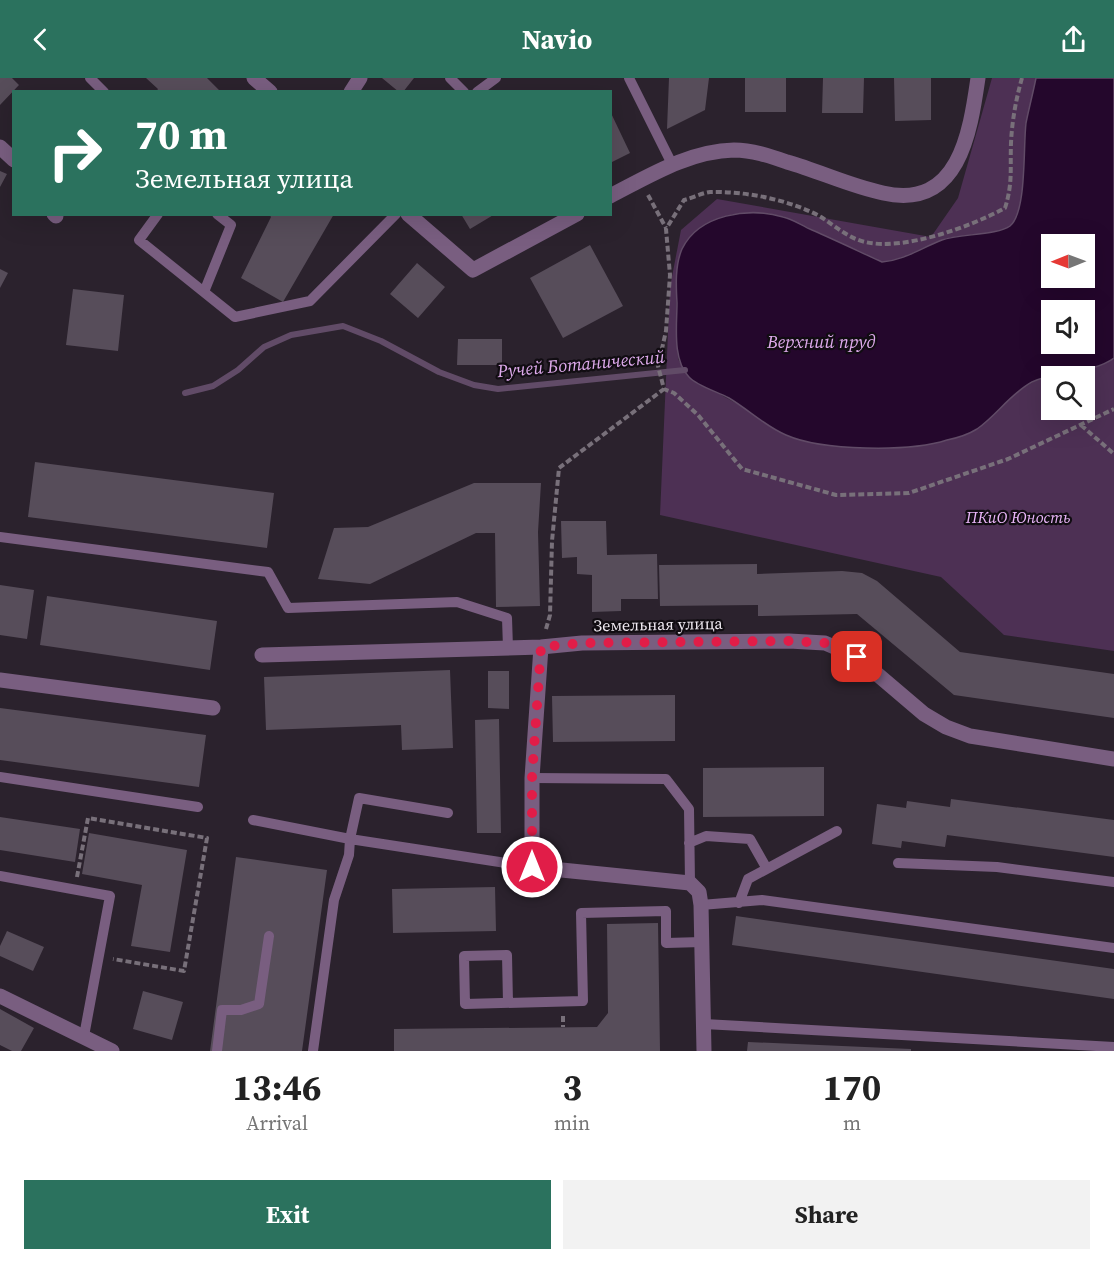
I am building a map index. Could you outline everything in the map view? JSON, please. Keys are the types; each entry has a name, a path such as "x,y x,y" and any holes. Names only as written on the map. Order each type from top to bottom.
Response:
{"street":[{"path":"254,78 268,90"},
{"path":"612,195 672,164 712,151 736,150 779,159 886,194 915,194 930,189 945,180 960,156 972,121 978,78"},
{"path":"0,147 12,158"},
{"path":"410,216 473,270 573,216"},
{"name":"Земельная улица","path":"262,655 541,647 582,643 789,641 825,643 857,657 924,714 946,727 969,736 1114,759"},
{"path":"541,647 532,778 532,867 690,884 699,892 704,1051"},
{"path":"0,680 213,708"},
{"path":"0,996 112,1051"}],"lane":[{"path":"90,78 102,90"},
{"path":"450,78 462,90"},
{"path":"480,90 496,78"},
{"path":"629,78 672,164"},
{"path":"157,216 139,240 235,318 310,301 394,216"},
{"path":"204,292 231,225 220,216"},
{"path":"0,537 268,572 288,608 457,602 507,618 508,648"},
{"path":"0,777 198,807"},
{"path":"532,778 666,779 689,809 690,884"},
{"path":"313,1051 329,899 349,855 359,798 448,813"},
{"path":"254,820 350,839 532,867"},
{"path":"739,903 748,879 837,831"},
{"path":"689,843 706,836 750,839 768,868"},
{"path":"898,863 997,867 1114,882"},
{"path":"0,876 110,896 84,1036"},
{"path":"701,905 762,900 1114,948"},
{"path":"508,1003 507,955 464,956 465,1004 508,1003 584,1001 581,913 666,911 666,943 702,942"},
{"path":"217,1051 222,1010 241,1010 259,1004 269,936"},
{"path":"704,1024 1114,1047"}],"path":[{"path":"666,229 684,200 708,192 738,194 792,203 864,242 911,243 987,218 1005,208 1011,189 1011,142 1021,79"},
{"path":"640,180 666,229 670,275 666,331 658,366 664,389 674,393 699,415 742,469 836,495 909,493 1008,459 1114,409"},
{"path":"541,647 550,615 552,541 559,468 664,389"},
{"path":"1081,425 1114,454"},
{"path":"75,889 88,818 207,838 184,971 99,957"}],"green space":[{"name":"ПКиО Юность","path":"992,78 1036,78 1026,123 1022,194 1015,219 1010,226 997,231 942,240 906,256 882,262 785,217 766,213 725,217 706,224 693,234 683,248 678,261 676,290 678,359 689,377 748,410 993,416 1028,385 1041,379 1041,420 1095,420 1095,366 1114,358 1114,651 1004,635 941,577 660,515 670,287 681,230 717,199 931,237 958,198"}],"water":[{"name":"Верхний пруд","path":"1036,78 1114,78 1114,358 1095,367 1041,366 1041,378 1017,392 977,429 931,444 889,448 843,447 786,435 729,398 702,386 689,377 678,352 676,275 682,249 700,228 726,216 770,214 790,219 882,262 906,256 942,240 1004,229 1010,226 1015,219 1022,194 1026,123"}],"building":[{"path":"0,78 12,78 19,85 0,105"},
{"path":"146,78 207,78 219,90 157,90"},
{"path":"382,78 414,78 405,90 397,90"},
{"path":"669,78 709,78 705,110 667,129"},
{"path":"745,78 786,78 786,112 745,112"},
{"path":"823,78 864,78 863,113 822,113"},
{"path":"894,78 931,78 931,120 895,121"},
{"path":"612,115 630,153 612,162"},
{"path":"0,171 7,174 0,187"},
{"path":"333,216 283,302 241,278 271,217"},
{"path":"462,216 492,216 470,229"},
{"path":"590,245 623,306 563,338 530,278"},
{"path":"417,263 445,287 418,318 390,294"},
{"path":"0,269 8,273 0,288"},
{"path":"73,289 124,295 118,351 66,345"},
{"path":"458,339 502,339 502,365 457,365"},
{"path":"35,462 274,493 267,548 28,517"},
{"path":"474,483 541,483 538,532 540,606 496,607 495,533 476,533 370,584 318,579 334,528 368,527"},
{"path":"561,521 606,521 607,555 657,554 658,599 621,599 621,611 592,612 592,575 577,574 577,557 562,558"},
{"path":"757,564 757,574 842,571 862,573 877,581 960,652 1114,674 1114,718 954,695 857,614 758,616 758,605 660,606 659,565"},
{"path":"0,585 34,590 27,639 0,635"},
{"path":"47,596 217,621 210,670 40,645"},
{"path":"450,670 453,748 402,750 401,725 266,730 264,677"},
{"path":"488,671 509,671 509,709 488,708"},
{"path":"675,695 675,741 553,742 552,696"},
{"path":"0,708 206,735 199,787 0,760"},
{"path":"499,719 501,833 477,833 475,720"},
{"path":"824,767 824,816 703,817 703,768"},
{"path":"951,799 1114,820 1114,857 947,835 945,847 902,841 901,848 872,844 877,804 906,808 907,801 950,807"},
{"path":"0,817 80,829 75,862 0,850"},
{"path":"89,833 187,850 170,952 131,946 142,885 82,874"},
{"path":"236,857 327,870 302,1051 210,1051"},
{"path":"495,887 496,931 393,933 392,889"},
{"path":"736,916 1114,969 1114,999 732,945"},
{"path":"658,923 660,1051 394,1051 394,1029 597,1027 608,1013 607,924"},
{"path":"7,931 44,947 33,971 0,956 0,946"},
{"path":"143,991 183,1002 172,1040 133,1029"},
{"path":"0,1009 34,1028 21,1051 12,1051 0,1045"},
{"path":"748,1042 911,1049 911,1051 747,1051"}],"waterway":[{"name":"Ручей Ботанический","path":"185,393 213,386 238,370 264,347 291,335 343,326 381,341 439,372 474,385 498,389 685,370"}],"route":[{"path":"532,867 532,778 541,647 582,643 789,641 825,643 857,657"}]}
